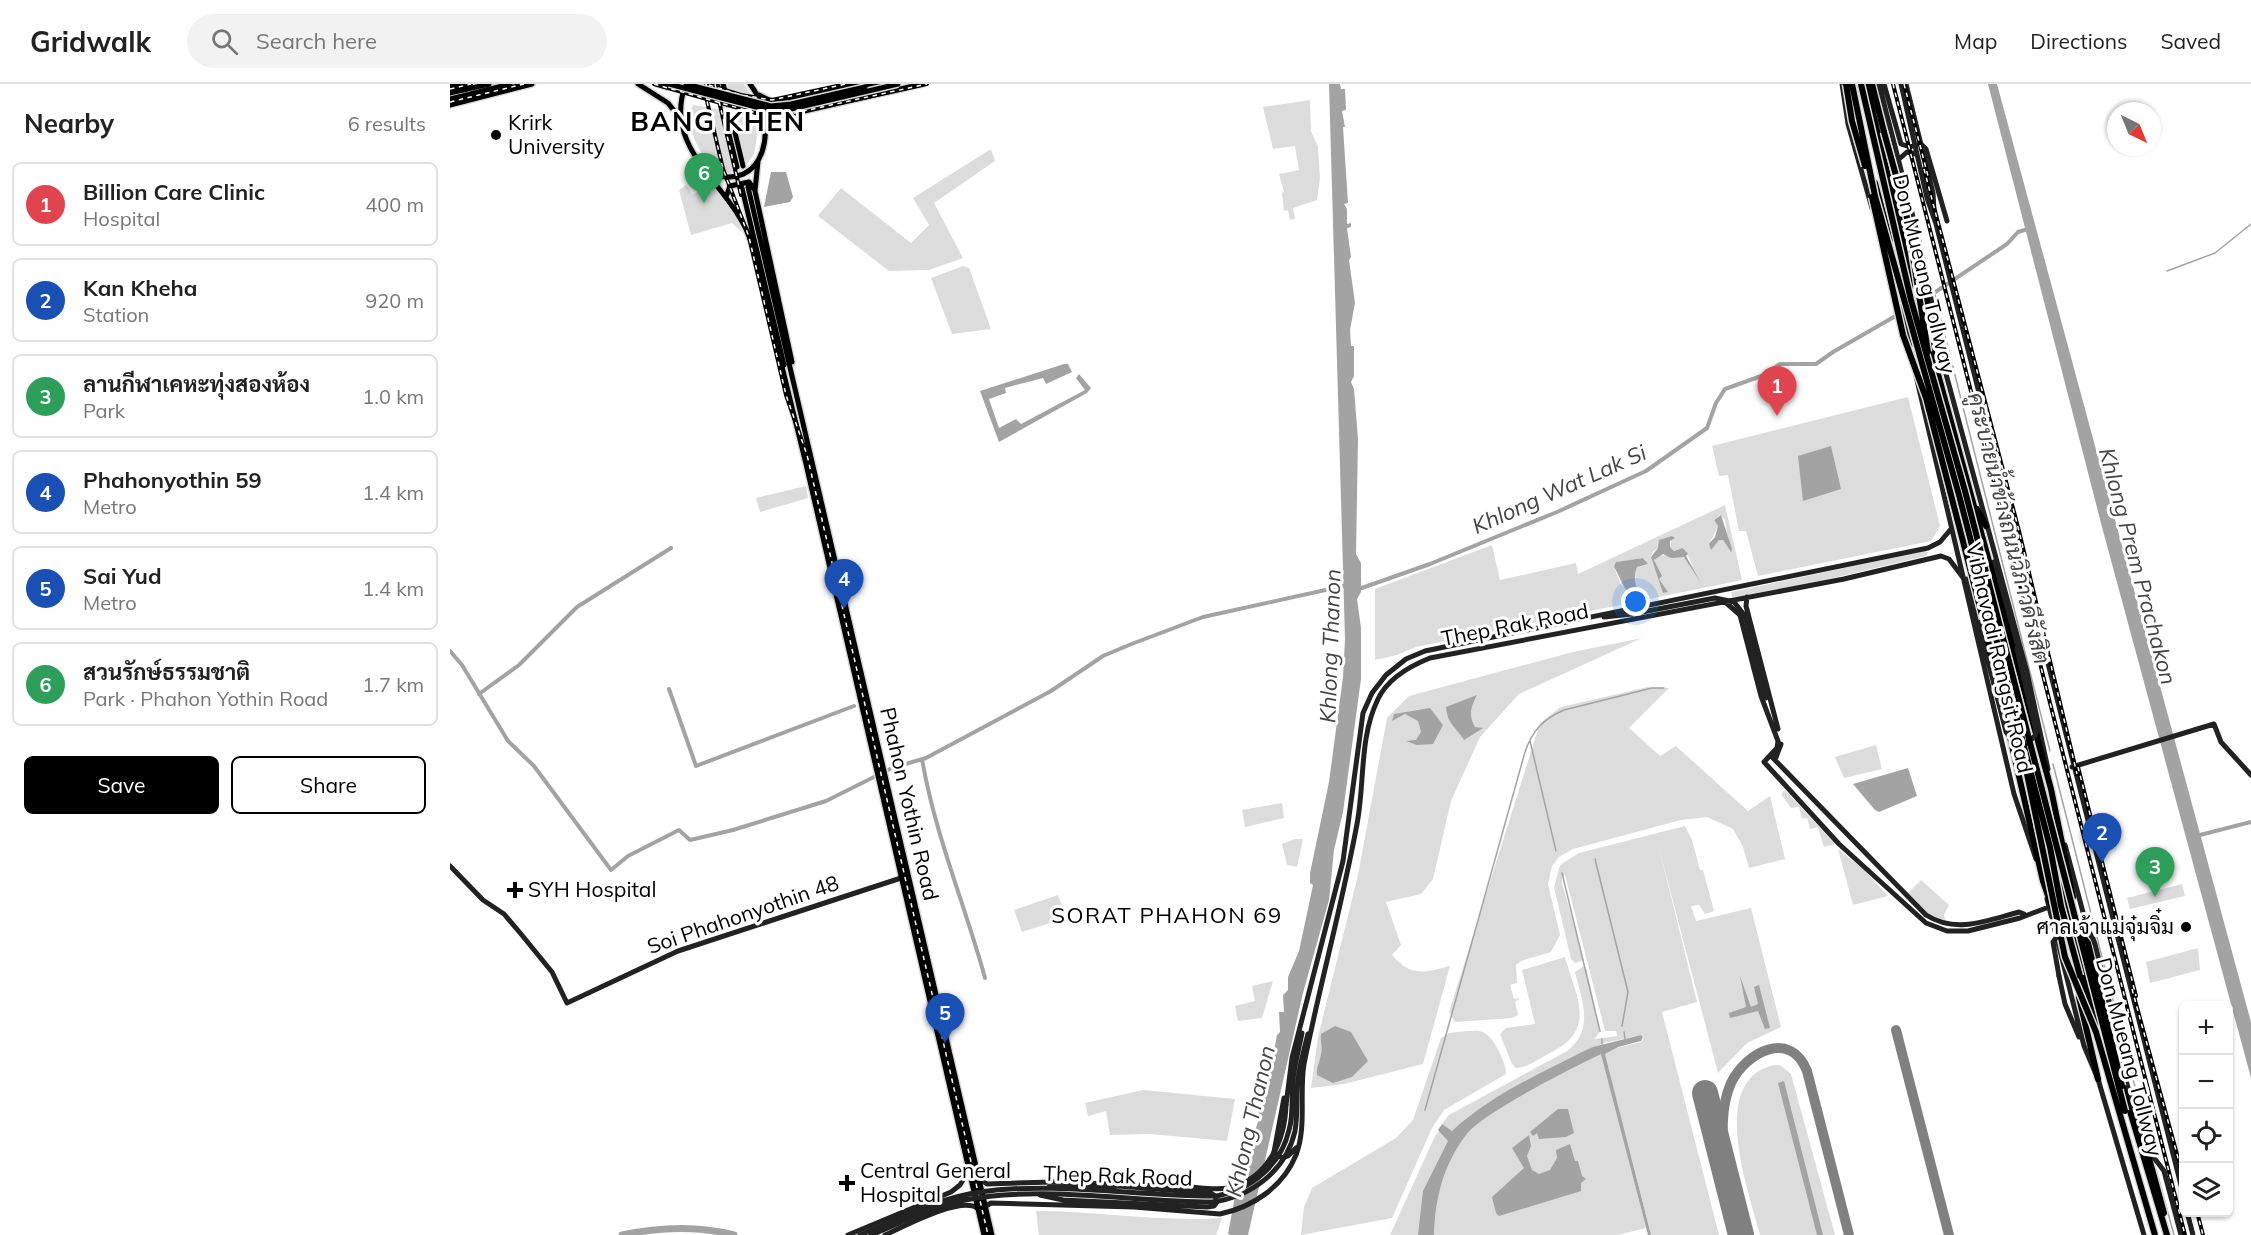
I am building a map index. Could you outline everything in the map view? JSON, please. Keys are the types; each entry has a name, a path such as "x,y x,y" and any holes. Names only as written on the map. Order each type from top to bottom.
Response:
{"highway":[{"path":"1844,84 1895,303 1914,371 1932,419 1991,653 2043,881 2063,939 2098,1079"},
{"name":"Vibhavadi Rangsit Road","path":"1852,84 1867,154 2028,775 2060,877 2097,1017 2115,1109 2154,1235"},
{"name":"Don Mueang Tollway","path":"1852,84 1875,196 1959,495 2025,756 2028,788 2057,925 2072,975 2096,1032 2154,1235"},
{"name":"Don Mueang Tollway","path":"1861,84 1933,382 1965,491 2125,1111 2165,1235"},
{"path":"1869,84 1884,132 1915,260 1933,382"},
{"path":"1869,84 1896,193 1929,296 1935,341 1944,366"},
{"name":"Vibhavadi Rangsit Road","path":"1869,84 1917,302 2051,789 2063,841 2064,863 2086,951 2165,1235"},
{"path":"1852,137 1867,154"},
{"path":"1971,497 1986,526"},
{"path":"1991,653 2007,692"},
{"path":"2073,927 2085,936 2088,943 2117,1058 2125,1111"},
{"path":"2146,1147 2161,1202 2164,1226"}],"main road":[{"path":"450,86 459,84"},
{"path":"450,93 489,84"},
{"path":"450,99 510,84"},
{"path":"450,105 532,84"},
{"path":"638,84 668,103 680,118"},
{"path":"657,84 668,87 684,84 771,106 862,86"},
{"path":"669,84 761,109 781,111 898,84"},
{"path":"680,118 684,84"},
{"path":"717,84 723,94 723,84"},
{"path":"750,84 758,94 764,113 765,127"},
{"path":"778,117 768,110 770,104 879,84"},
{"path":"765,127 778,117 922,84"},
{"name":"Vibhavadi Rangsit Road","path":"1844,84 1852,137 1887,253 1902,313 2014,794 2049,907 2084,1046 2098,1079 2144,1235"},
{"path":"1879,84 1929,296"},
{"path":"1884,84 1901,144 1926,149 1947,221"},
{"path":"1901,84 2072,767 2179,1178"},
{"path":"1906,84 1917,149"},
{"path":"758,94 775,103"},
{"path":"728,117 740,167"},
{"name":"Phahon Yothin Road","path":"680,118 689,148 748,230 786,381 984,1235"},
{"name":"Phahon Yothin Road","path":"765,127 755,191 794,380"},
{"path":"1898,160 1904,154 1917,149"},
{"path":"705,171 717,176 735,177 744,175 758,161"},
{"path":"726,197 728,187 747,182 751,183 755,191"},
{"name":"Phahon Yothin Road","path":"786,381 745,188 794,380 992,1235"},
{"name":"Vibhavadi Rangsit Road","path":"1944,366 2027,672 2051,789"},
{"path":"1948,518 1958,542 2006,732 2014,742 2027,743 2037,731 1990,540"},
{"name":"Thep Rak Road","path":"980,1179 987,1184 1053,1182 1228,1188 1258,1173 1280,1142 1284,1131 1288,1083 1347,840 1359,729 1372,693 1386,675 1406,659 1425,651 1928,548 1941,541 1951,529"},
{"path":"1928,548 1931,559 1941,556 1949,559 1964,579"},
{"name":"Thep Rak Road","path":"986,1206 991,1203 1023,1203 1134,1207 1204,1214 1236,1210 1262,1197 1282,1177 1296,1155 1300,1141 1302,1077 1317,999 1347,877 1358,820 1367,730 1380,695 1394,679 1411,666 1431,658 1844,579 1931,559"},
{"path":"1747,597 1748,611 1781,748 1773,758 1764,762 1839,844 1922,921 1968,931 2020,918 2024,914 2049,907"},
{"path":"1594,617 1632,614 1715,598 1734,602 1745,616 1766,698 1778,730"},
{"path":"1724,601 1740,615 1761,696 1778,741 1773,758"},
{"path":"1740,615 1743,609 1748,611"},
{"path":"860,705 869,702"},
{"path":"2072,767 2214,724 2221,742 2251,775"},
{"path":"1773,758 1926,915 1943,927"},
{"path":"1839,844 1846,834"},
{"name":"Vibhavadi Rangsit Road","path":"2063,841 2120,1061 2146,1147 2163,1171 2181,1235"},
{"name":"Soi Phahonyothin 48","path":"450,866 483,900 504,914 552,972 567,1003 678,951 901,880"},
{"path":"901,880 910,880"},
{"path":"1922,921 1926,915"},
{"path":"2084,1046 2072,1023 2052,947 2061,931 2073,927 2084,928 2093,936 2128,1082"},
{"name":"Thep Rak Road","path":"860,1235 941,1202 963,1195 997,1191 1212,1202 1249,1191 1271,1174 1288,1150 1295,1131 1298,1082 1310,998"},
{"name":"Thep Rak Road","path":"1305,1033 1317,999"},
{"path":"1288,1083 1274,1152 1279,1157 1288,1156 1300,1141"},
{"path":"848,1235 956,1189 969,1170"},
{"path":"1023,1203 1016,1199 1013,1191 1016,1185 1024,1182"},
{"path":"1053,1182 1087,1187 1211,1193"},
{"path":"1038,1192 1063,1186 1155,1189 1211,1193 1216,1198 1214,1206 1134,1207"},
{"path":"1038,1192 1063,1200 1196,1206"},
{"name":"Thep Rak Road","path":"871,1235 944,1205 964,1200 1038,1192"},
{"path":"925,1203 933,1206 929,1215"},
{"path":"885,1235 929,1215 967,1205 977,1208"},
{"path":"2188,1217 2193,1235"}],"shaded area":[{"path":"727,84 744,84 759,110 732,107"},
{"path":"1329,84 1340,84 1341,89 1345,89 1346,110 1342,111 1345,127 1343,127 1348,203 1344,204 1347,209 1347,224 1351,223 1351,227 1347,228 1355,303 1350,330 1351,346 1354,346 1354,376 1351,382 1354,389 1358,439 1356,554 1361,563 1361,592 1357,599 1361,628 1361,679 1343,812 1334,850 1329,900 1303,993 1248,1235 1231,1235 1228,1234 1239,1175 1245,1176 1249,1163 1248,1154 1254,1142 1252,1135 1254,1135 1259,1118 1258,1107 1263,1104 1269,1063 1272,1062 1277,1035 1280,1032 1279,1012 1284,1012 1283,995 1288,990 1288,977 1299,951 1313,885 1310,883 1310,873 1329,782 1343,677 1345,639"},
{"path":"1988,84 1997,84 2251,1022 2251,1078 2233,1011 2233,1001 2230,1001 2102,527"},
{"path":"1310,100 1311,131 1318,147 1320,178 1317,200 1293,208 1295,219 1290,220 1288,210 1284,211 1282,193 1284,192 1279,174 1299,170 1295,146 1273,149 1263,107"},
{"path":"693,105 722,110 736,171 727,173 718,170 703,156 691,126 689,114"},
{"path":"734,115 760,118 754,154 746,165"},
{"path":"991,149 995,161 934,203 963,258 929,270 889,271 818,216 841,188 911,243 929,225 913,198"},
{"path":"771,172 786,172 793,197 790,202 764,207"},
{"path":"709,184 734,211 742,232 732,223 691,235 679,190 686,185 693,195"},
{"path":"963,266 969,268 991,329 952,334 931,278"},
{"path":"1068,364 1072,372 1046,384 1043,378 1005,388 1006,393 989,399 999,428 1016,419 1021,424 1085,390 1076,378 1079,374 1091,388 1087,393 999,442 980,391"},
{"path":"1908,397 1940,526 1931,541 1758,576 1746,531 1739,531 1728,475 1719,476 1712,446"},
{"path":"1831,446 1841,489 1803,501 1798,456"},
{"path":"806,486 808,498 760,512 756,498"},
{"path":"1725,505 1742,580 1416,647 1397,655 1375,660 1375,589 1492,545 1500,580 1576,563 1578,574","holes":["1720,515 1725,520 1730,551 1723,540 1719,539 1713,545 1711,540 1718,526 1714,520","1672,536 1670,547 1674,551 1684,548 1694,568 1684,556 1659,555 1654,560 1659,579 1667,592 1664,593 1651,557 1652,553","1643,558 1648,564 1637,567 1636,582 1641,595 1621,585 1614,567 1617,562"]},
{"path":"1721,515 1731,552 1723,540 1719,540 1711,550 1709,544 1715,537 1718,526 1714,520"},
{"path":"1672,536 1675,538 1670,541 1670,547 1674,551 1683,548 1701,583 1684,557 1671,558 1663,554 1654,560 1662,576 1659,579 1668,592 1663,593 1651,557 1658,548 1659,540"},
{"path":"1928,552 1926,556 1825,580 1732,598 1731,592"},
{"path":"1643,558 1648,564 1637,567 1635,575 1636,586 1642,596 1627,590 1614,567 1616,562"},
{"path":"1642,638 1519,694 1480,737 1451,801 1433,879 1421,894 1386,902 1401,945 1392,955 1399,962 1405,967 1418,971 1450,966 1423,1064 1344,1084 1311,1088 1318,1037 1358,875 1387,718 1409,696 1573,652"},
{"path":"1648,687 1669,688 1629,728 1660,756 1676,746 1748,811 1770,796 1785,859 1749,868 1743,847 1733,829 1707,817 1681,820 1573,849 1559,857 1552,866 1548,884 1560,935 1551,952 1521,961 1516,965 1517,983 1510,985 1514,999 1520,998 1515,1002 1518,1015 1512,1018 1455,1022 1449,1012 1540,723 1561,707"},
{"path":"1477,695 1471,715 1475,727 1483,728 1464,740 1450,722 1446,707"},
{"path":"1430,708 1443,725 1433,744 1417,745 1406,741 1416,740 1421,732 1418,721 1405,714 1392,721 1394,714"},
{"path":"1876,745 1882,769 1844,778 1835,757"},
{"path":"1908,768 1917,796 1879,812 1853,784"},
{"path":"1785,790 1835,844 1824,847 1818,827 1810,829 1807,818 1802,819 1799,807 1791,808 1781,794"},
{"path":"1282,803 1284,818 1245,827 1242,810"},
{"path":"1685,826 1692,840 1700,870 1703,870 1714,911 1705,914 1699,905 1691,906 1696,921 1751,908 1781,1027 1747,1043 1718,1073 1659,848 1697,1002 1662,1012 1719,1235 1651,1235 1605,1054 1616,1048 1641,1042 1644,1037 1641,1035 1600,1044 1646,1228 1618,1235 1390,1235 1435,1136 1444,1126 1442,1124 1449,1115 1567,1051 1576,1043 1584,1024 1584,1014 1575,972 1584,966 1587,970 1600,1032 1594,1039 1617,1036 1616,1031 1605,1031 1565,875 1562,877 1562,883 1584,960 1575,963 1571,959 1554,887 1560,865 1579,853"},
{"path":"1295,839 1303,839 1297,867 1287,865 1282,844"},
{"path":"1838,849 1863,869 1888,896 1853,905"},
{"path":"1921,880 1949,905 1944,915 1946,922 1928,915 1907,894"},
{"path":"2182,884 2185,896 2130,909 2127,898"},
{"path":"1058,895 1066,918 1022,932 1014,910"},
{"path":"2198,948 2200,970 2150,983 2146,962"},
{"path":"1565,957 1578,999 1579,1023 1574,1034 1565,1044 1529,1065 1516,1068 1512,1064 1500,1034 1506,1028 1535,1024 1522,970"},
{"path":"1740,976 1751,1007 1758,1004 1754,987 1759,985 1770,1028 1765,1029 1758,1011 1730,1018 1729,1013 1746,1007"},
{"path":"1273,981 1262,1018 1238,1021 1235,1006 1255,1001 1252,986"},
{"path":"1335,1026 1351,1032 1368,1061 1352,1077 1333,1083 1317,1075 1317,1072 1322,1051 1321,1034"},
{"path":"1481,1031 1491,1039 1502,1057 1506,1074 1444,1110 1432,1128 1392,1218 1301,1235 1304,1207 1312,1188 1396,1138 1413,1120 1441,1038 1449,1033"},
{"path":"1641,1035 1643,1037 1641,1041 1618,1047 1605,1054 1651,1235 1648,1235 1601,1054 1508,1103 1475,1126 1458,1146 1446,1170 1438,1195 1434,1235 1418,1235 1423,1191 1448,1141 1438,1130 1442,1124 1452,1131 1497,1097 1546,1070 1593,1047"},
{"path":"1774,1065 1780,1065 1791,1074 1835,1235 1760,1235 1742,1166 1737,1114 1742,1092 1754,1075"},
{"path":"1784,1081 1823,1235 1817,1235 1778,1083"},
{"path":"1143,1090 1235,1099 1227,1141 1150,1134 1110,1135 1106,1111 1088,1116 1085,1103"},
{"path":"1558,1109 1568,1109 1574,1133 1566,1137 1539,1139 1537,1133 1533,1136 1530,1132"},
{"path":"1529,1135 1531,1146 1527,1156 1532,1170 1539,1174 1550,1170 1557,1158 1556,1150 1570,1144 1575,1161 1578,1161 1582,1176 1586,1179 1581,1183 1581,1191 1499,1216 1492,1197 1524,1168 1512,1148"},
{"path":"1036,1211 1175,1219 1222,1218 1216,1235 1039,1235"}],"waterway":[{"path":"2167,271 2215,253 2251,224"},
{"name":"Khlong Wat Lak Si","path":"1919,303 2007,244 2018,232 2031,228"},
{"name":"คูระบายน้ำข้างถนนวิภาวดีรังสิต","path":"1934,292 1936,298"},
{"name":"คูระบายน้ำข้างถนนวิภาวดีรังสิต","path":"1939,312 2050,751"},
{"name":"Khlong Wat Lak Si","path":"1356,590 1430,564 1557,512 1646,471 1707,428 1716,403 1725,389 1764,375 1780,364 1816,364 1899,314"},
{"path":"479,694 519,665 577,607 671,548"},
{"name":"Khlong Thanon","path":"450,651 462,665 508,741 534,766 611,870 628,856 679,830 690,840 733,830 826,801 892,768 926,758 1051,691 1103,656 1129,645 1203,617 1348,585"},
{"path":"1425,1110 1525,752 1531,738 1539,726 1564,710 1652,688 1664,688"},
{"path":"669,689 696,766 854,706"},
{"path":"1530,741 1556,851"},
{"path":"922,759 942,842 985,978"},
{"name":"คูระบายน้ำข้างถนนวิภาวดีรังสิต","path":"2053,764 2149,1142"},
{"path":"2196,836 2251,822"},
{"path":"1595,859 1628,992 1622,1026"},
{"path":"1562,873 1600,1031"},
{"path":"1624,1032 1625,1039"},
{"path":"1602,1039 1602,1044"},
{"name":"คูระบายน้ำข้างถนนวิภาวดีรังสิต","path":"2156,1169 2174,1235"},
{"path":"622,1235 678,1228 734,1235"}],"taxiway":[{"path":"1896,1030 1949,1235"},
{"path":"1725,1170 1723,1115 1731,1083 1747,1062 1757,1055 1779,1048 1790,1051 1799,1058 1807,1071 1849,1235"}],"runway":[{"path":"1705,1093 1741,1235"}],"tunnel":[{"path":"720,96 725,118"},
{"path":"726,96 731,116"}],"railway":[{"path":"450,89 471,84"},
{"path":"450,102 524,84"},
{"path":"654,84 756,113 781,116 927,84"},
{"path":"703,84 723,169 749,237 786,395 807,455 988,1235"},
{"path":"715,84 741,195"},
{"path":"709,85 741,95 772,100 846,84"},
{"path":"1893,84 2185,1235"},
{"path":"1904,84 1928,176"},
{"path":"1924,169 2019,531 2077,774"},
{"path":"2078,767 2136,996"},
{"path":"2132,989 2179,1163"},
{"path":"2198,1217 2203,1235"}],"place":[{"name":"Krirk University","path":"496,135"},
{"name":"สวนรักษ์ธรรมชาติ","path":"704,203"},
{"name":"Billion Care Clinic","path":"1777,416"},
{"name":"Phahonyothin 59","path":"844,609"},
{"name":"Kan Kheha","path":"2102,863"},
{"name":"SYH Hospital","path":"515,890"},
{"name":"ลานกีฬาเคหะทุ่งสองห้อง","path":"2155,897"},
{"name":"ศาลเจ้าแม่จุ๋มจิ๋ม","path":"2186,927"},
{"name":"Sai Yud","path":"945,1043"},
{"name":"Central General Hospital","path":"847,1183"}],"district":[{"name":"BANG KHEN","path":"718,122"},
{"name":"SORAT PHAHON 69","path":"1167,915"}],"water label":[{"name":"Khlong Prem Prachakon","path":"2138,566"}]}
